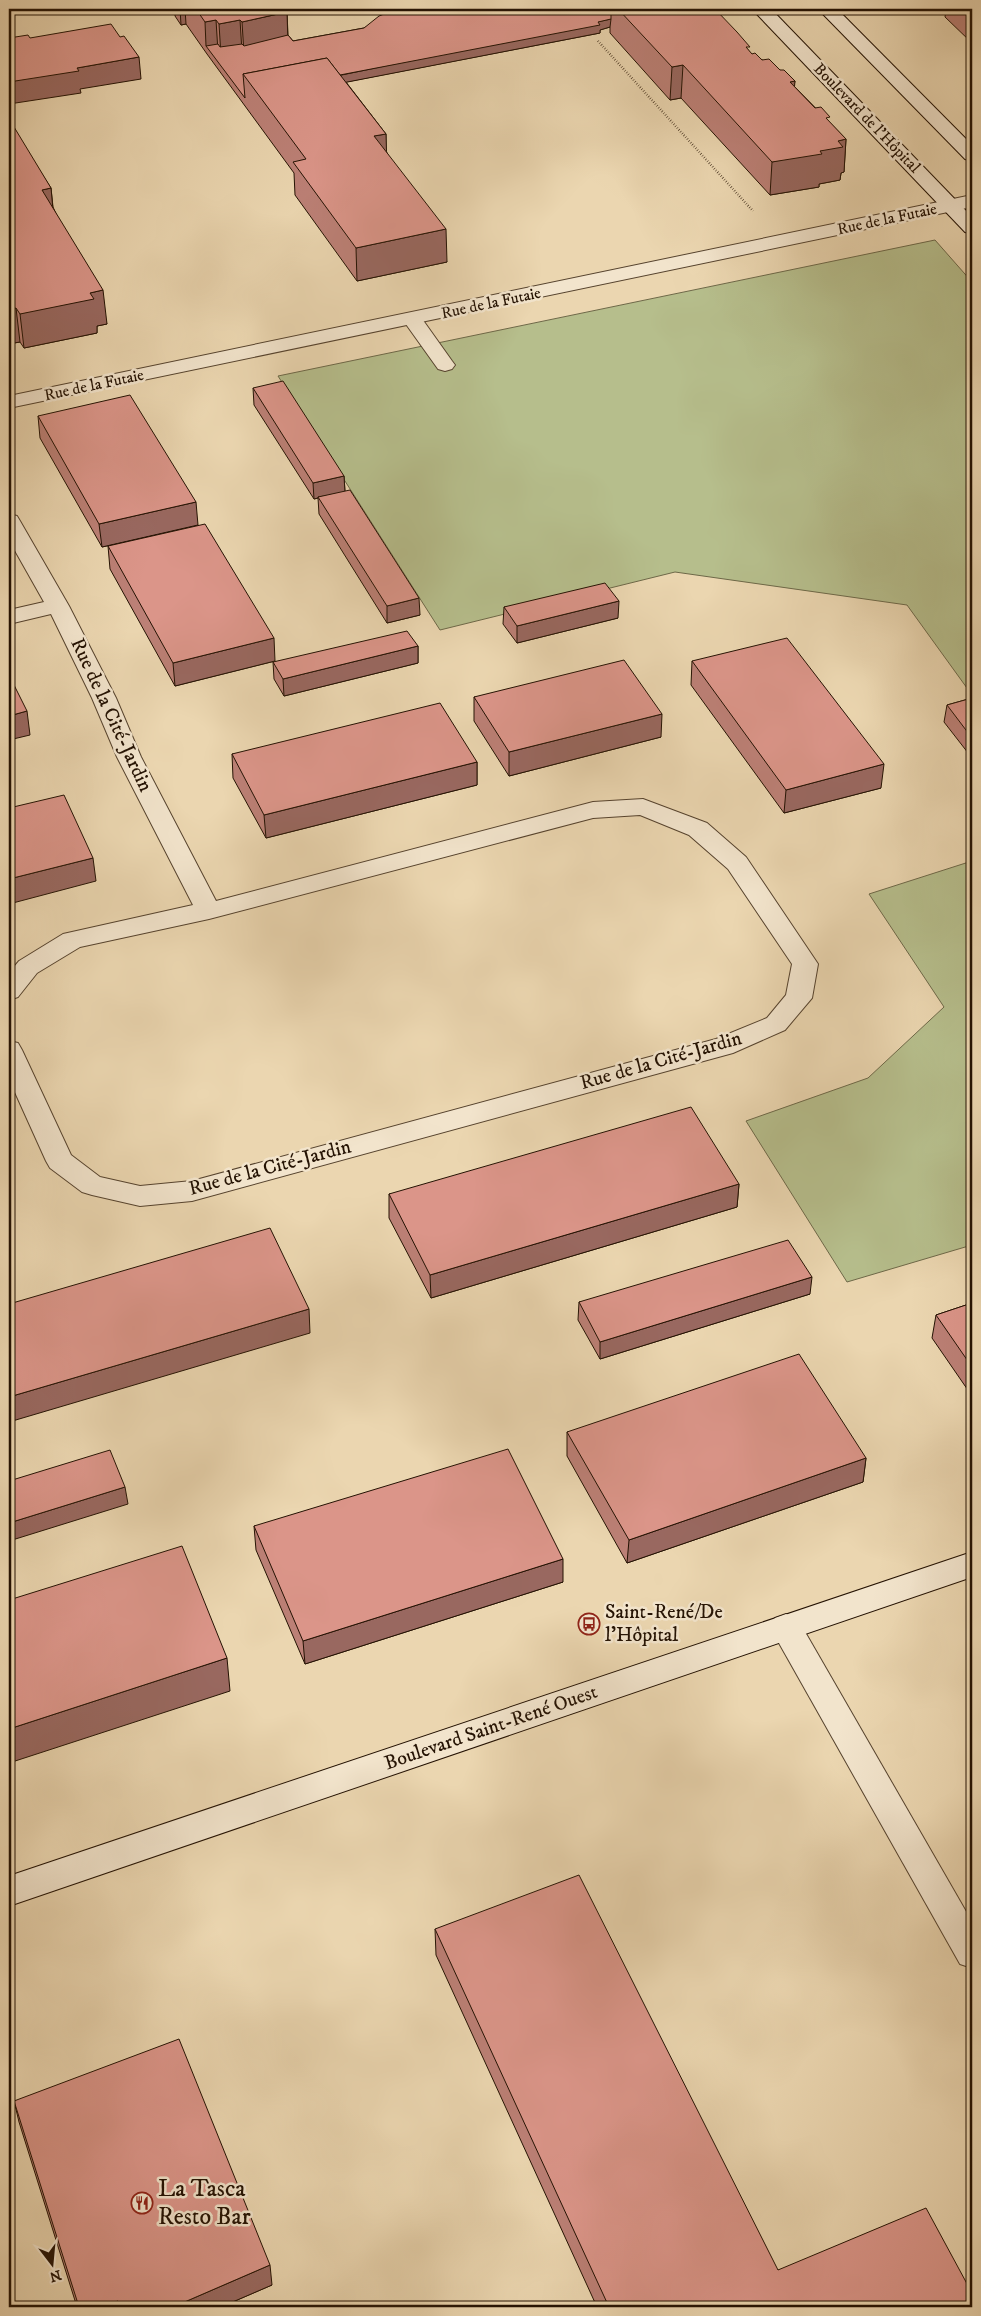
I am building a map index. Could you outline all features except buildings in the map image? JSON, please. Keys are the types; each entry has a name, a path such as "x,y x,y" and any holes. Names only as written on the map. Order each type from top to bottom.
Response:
{"street":[{"name":"Boulevard de l'Hôpital","path":"761,9 972,228"},
{"path":"827,9 972,155"},
{"name":"Rue de la Futaie","path":"9,402 413,320 972,202"},
{"path":"413,320 445,365"},
{"name":"Rue de la Cité-Jardin","path":"9,521 58,606 104,698 129,757 208,911"},
{"path":"9,617 58,606"},
{"name":"Rue de la Cité-Jardin","path":"9,991 28,967 72,940 174,916 208,911 593,810 643,807 698,829 737,863 804,964 799,998 776,1024 724,1046 192,1191 140,1196 92,1186 60,1161 9,1050"},
{"name":"Boulevard Saint-René Ouest","path":"9,1891 972,1564"},
{"path":"786,1627 972,1953"}],"path":[{"path":"598,41 740,196 779,242"}],"green space":[{"path":"935,240 972,282 972,695 907,605 675,572 440,630 278,376"},
{"path":"972,861 972,1245 847,1282 746,1121 868,1078 944,1007 869,894"}],"place":[{"name":"Saint-René/De l'Hôpital","path":"589,1624"},
{"name":"La Tasca Resto Bar","path":"142,2203"}]}
